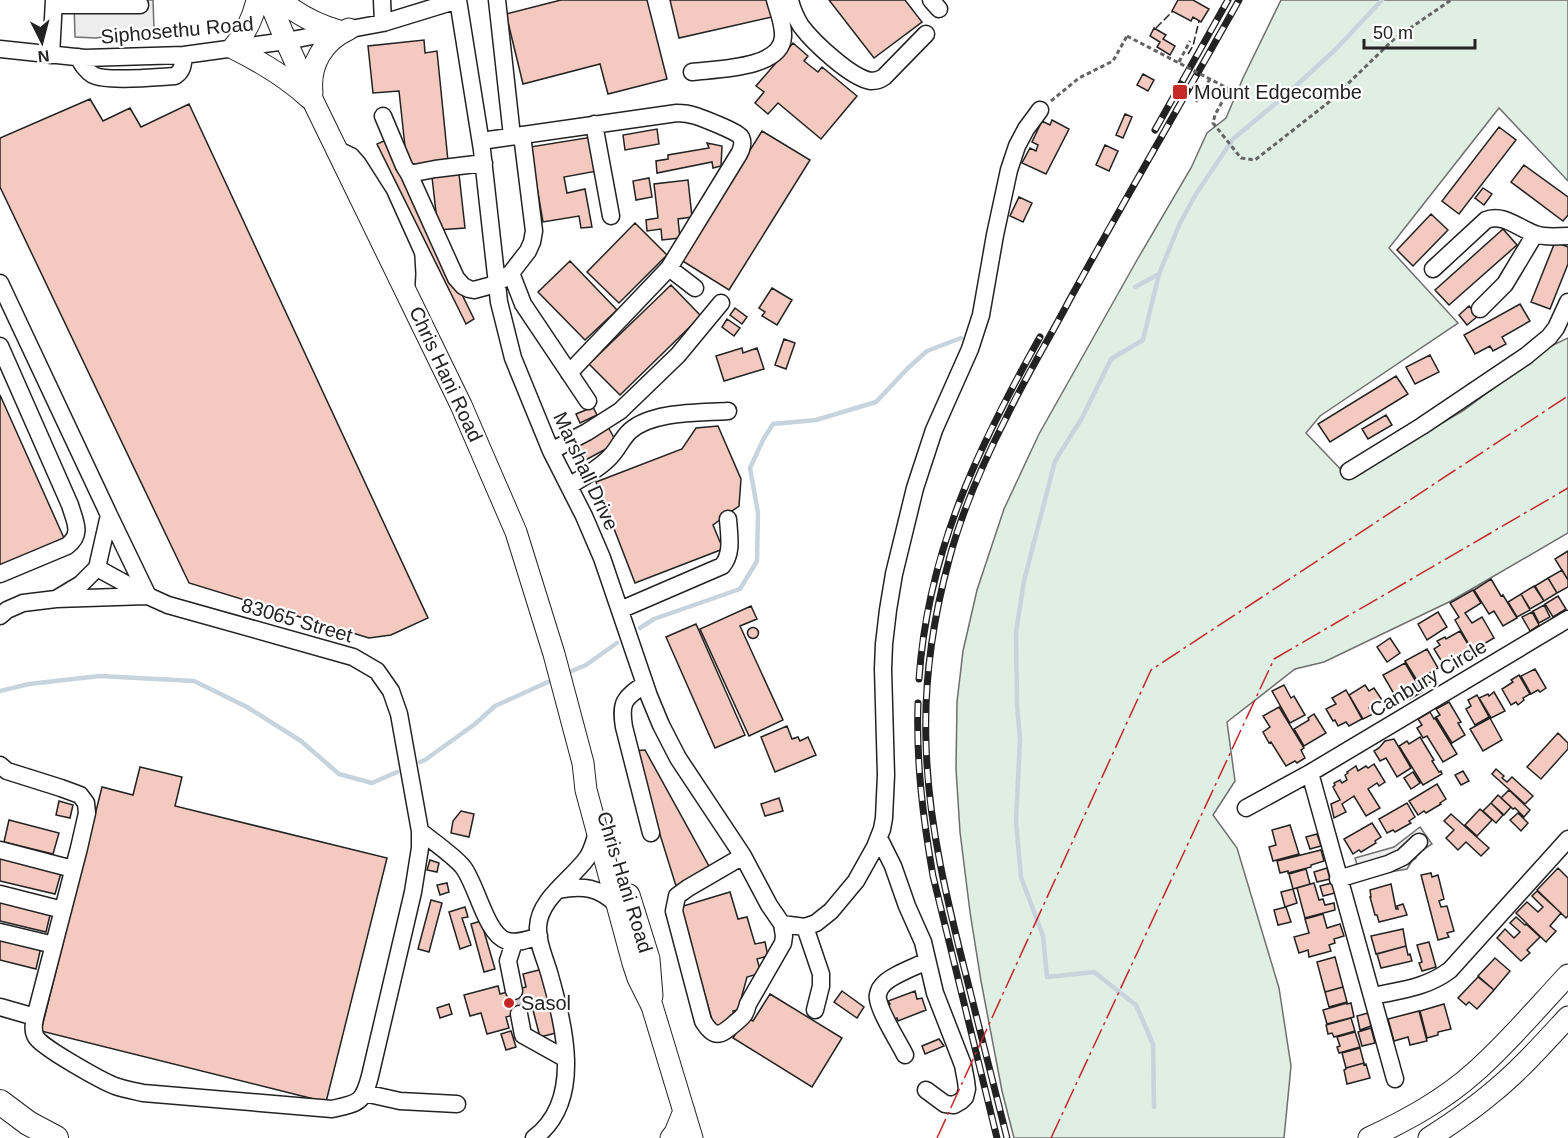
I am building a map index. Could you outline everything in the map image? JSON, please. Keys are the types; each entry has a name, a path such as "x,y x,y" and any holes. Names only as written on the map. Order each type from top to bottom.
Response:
{"highway":[{"path":"0,1102 28,1124 56,1138"}],"main road":[{"path":"257,0 250,24 243,37 233,48 298,87 314,103"},
{"name":"Chris Hani Road","path":"269,0 314,103 466,415 516,532 554,654 583,763 586,790 597,833 638,978 652,1005 692,1138"},
{"path":"280,0 311,21 344,30"},
{"path":"314,103 311,82 315,62 326,45 344,30"},
{"name":"Chris Hani Road","path":"583,763 597,788 649,959 652,1005"},
{"path":"1369,1138 1437,1101 1475,1072 1568,975"},
{"path":"1429,1138 1466,1114 1495,1091 1568,1017"},
{"path":"671,1138 684,1111"}],"street":[{"path":"382,0 383,23"},
{"name":"Siphosethu Road","path":"0,49 78,57 184,54 286,41 383,23 458,0"},
{"name":"Marshall Drive","path":"458,0 484,163 496,284 513,358 551,451 584,516 602,558 661,725 678,758 743,856 769,905 782,924"},
{"path":"383,116 456,278 462,286 474,290 496,284 511,273 528,251 534,231 497,0"},
{"path":"692,72 745,66 765,59 776,52 781,46 783,30 775,0"},
{"path":"790,0 800,24 807,32 843,67 871,81 878,81 884,77 926,34"},
{"path":"51,55 54,2 140,4"},
{"path":"743,856 677,896 674,911 703,1022 714,1034 728,1031 746,1015 748,1004 783,943 782,924 805,927 816,923 831,911 856,881 879,838 884,818 886,775 884,644 894,574 915,488 934,430 981,315 995,235 1017,146 1040,110"},
{"path":"481,141 677,113 697,116 740,134 742,148 739,154 669,268 569,373"},
{"path":"594,124 610,216"},
{"path":"409,174 484,163"},
{"path":"1433,269 1486,220 1493,217 1501,218 1535,234 1568,236"},
{"path":"1480,309 1505,284 1535,234"},
{"path":"669,268 695,288"},
{"path":"511,273 523,304 588,401"},
{"path":"0,283 148,596"},
{"path":"1349,471 1422,426 1526,356 1549,337 1562,317 1568,302"},
{"path":"551,451 620,411 678,355 721,303"},
{"path":"0,346 70,505 77,531 73,542 67,546 0,574"},
{"path":"569,486 601,466 631,430 646,422 665,416 728,411"},
{"path":"97,568 109,515"},
{"path":"620,610 722,566 729,553 728,519"},
{"name":"83065 Street","path":"56,599 81,584 97,568 168,605 353,657 376,671 391,691 399,714 420,831 420,848 413,892 370,1076 364,1093"},
{"name":"83065 Street","path":"0,616 23,603 56,599 148,596"},
{"name":"Canbury Circle","path":"1246,808 1568,619"},
{"path":"645,684 628,697 622,712 651,833"},
{"path":"1,768 80,795 86,803 87,813 74,869 33,1027 37,1040 50,1050 116,1086 143,1093 332,1109 356,1103 364,1093 400,1101 457,1104"},
{"path":"1310,772 1395,1079"},
{"path":"420,831 461,865 471,879 491,927 506,941 514,942 539,936"},
{"path":"534,1138 551,1120 561,1100 566,1082 563,1032 538,926 548,898 589,855 597,833"},
{"path":"879,838 893,866 923,942 935,993 963,1065 967,1089 962,1101 954,1105 945,1104 926,1090"},
{"path":"1372,996 1422,985 1437,980 1450,970 1568,839"},
{"path":"1338,879 1388,864 1403,857 1419,842"},
{"path":"0,850 74,869"},
{"path":"558,890 575,887 599,891 617,905"},
{"path":"0,894 63,910"},
{"path":"805,927 821,974 821,986 815,1010"},
{"path":"0,932 54,945"},
{"path":"514,942 508,961 514,991"},
{"path":"905,1055 881,1009 879,992 889,980 927,962"},
{"path":"0,1007 35,1017"},
{"path":"519,1014 523,1035 566,1059"}],"path":[{"path":"1040,110 1080,78 1113,61 1127,36 1229,89 1215,115 1214,123 1241,158 1256,160 1329,102 1393,40 1451,0"},
{"path":"1179,62 1190,41"},
{"path":"1196,102 1210,78"}],"green space":[{"path":"1281,0 1568,0 1568,181 1499,108 1389,248 1458,323 1320,416 1306,433 1349,478 1464,410 1549,347 1568,338 1568,533 1451,601 1324,662 1295,669 1227,722 1235,781 1213,815 1237,848 1279,988 1291,1066 1284,1138 1014,1138 1002,1091 981,981 960,832 956,769 957,702 963,651 977,590 1004,509 1039,434 1191,168 1207,133 1226,118"}],"shaded area":[{"path":"74,0 153,0 154,29 96,38 75,37"},
{"path":"1420,827 1432,844 1416,854 1416,858 1407,869 1372,875 1358,868 1355,858 1394,847"}],"building":[{"path":"561,0 647,0 667,79 608,94 600,64 523,84 506,14"},
{"path":"670,0 768,0 772,17 679,38"},
{"path":"829,0 905,0 922,22 874,58"},
{"path":"1178,0 1193,0 1209,9 1201,22 1193,17 1191,21 1172,11"},
{"path":"1154,28 1166,35 1163,39 1175,46 1170,55 1157,47 1160,42 1150,36"},
{"path":"424,40 425,53 437,51 448,161 407,165 399,91 373,93 368,46"},
{"path":"793,43 808,56 804,61 818,72 822,67 857,96 821,139 778,103 768,114 755,103 764,92 756,86"},
{"path":"1143,74 1154,80 1148,91 1137,85"},
{"path":"90,99 103,121 130,108 141,127 189,104 428,618 391,635 369,638 189,583 0,187 0,138"},
{"path":"1125,114 1132,117 1123,138 1116,135"},
{"path":"1052,120 1069,129 1046,174 1022,163 1030,148 1036,151 1038,145 1032,142 1042,121 1050,125"},
{"path":"1499,127 1516,140 1459,214 1442,201"},
{"path":"657,129 659,144 625,150 623,135"},
{"path":"762,131 810,160 729,290 681,260"},
{"path":"592,137 597,171 564,177 567,193 585,189 592,227 581,228 579,216 543,222 530,147"},
{"path":"386,140 474,319 466,324 377,144"},
{"path":"707,143 722,146 721,166 713,168 712,162 657,173 656,161 668,159 668,155 709,148"},
{"path":"1105,145 1118,151 1109,171 1096,165"},
{"path":"1524,165 1568,197 1568,215 1563,221 1511,182"},
{"path":"459,174 465,228 438,230 432,177"},
{"path":"649,178 652,197 636,200 633,181"},
{"path":"688,180 692,217 678,219 680,238 662,240 661,229 647,231 646,220 658,218 654,184"},
{"path":"1483,188 1492,194 1484,205 1475,198"},
{"path":"1019,197 1032,203 1023,222 1010,216"},
{"path":"1431,214 1448,230 1413,266 1397,250"},
{"path":"635,223 667,255 619,303 587,272"},
{"path":"1503,229 1517,245 1449,305 1435,290"},
{"path":"1555,242 1568,247 1568,264 1550,309 1531,302"},
{"path":"570,261 617,310 585,340 538,292"},
{"path":"671,285 701,316 620,395 589,364"},
{"path":"772,288 792,300 777,325 762,316 765,312 759,308"},
{"path":"1520,304 1530,321 1502,337 1506,344 1493,351 1490,346 1475,354 1464,335"},
{"path":"1469,306 1478,316 1467,325 1459,315"},
{"path":"735,308 747,317 742,324 730,315"},
{"path":"727,319 740,328 734,336 722,327"},
{"path":"784,339 795,343 786,369 775,365"},
{"path":"742,348 743,353 757,348 764,369 724,381 716,356"},
{"path":"1430,355 1439,372 1415,384 1406,367"},
{"path":"1396,376 1408,394 1330,442 1318,424"},
{"path":"0,395 64,538 0,567"},
{"path":"593,407 597,415 580,423 576,414"},
{"path":"1386,415 1392,425 1368,439 1362,429"},
{"path":"718,426 741,479 739,506 713,525 723,549 635,583 596,482 682,449 696,428"},
{"path":"608,427 617,443 582,462 573,447"},
{"path":"1568,551 1568,580 1555,559"},
{"path":"1562,570 1568,580 1568,587 1557,593 1548,578"},
{"path":"1548,578 1557,593 1544,601 1535,586"},
{"path":"1491,579 1517,618 1503,626 1494,611 1489,614 1474,590"},
{"path":"1534,586 1544,601 1530,609 1521,594"},
{"path":"1473,590 1481,603 1465,613 1472,623 1482,617 1494,638 1482,645 1485,649 1475,655 1455,620 1459,617 1450,603"},
{"path":"1521,594 1530,610 1517,617 1508,602"},
{"path":"1558,596 1566,609 1553,617 1545,604"},
{"path":"1544,605 1550,617 1539,623 1533,611"},
{"path":"751,606 757,619 740,626 783,720 749,736 700,629"},
{"path":"1438,612 1447,627 1427,640 1418,624"},
{"path":"1532,612 1539,625 1530,631 1522,617"},
{"path":"696,624 745,735 715,748 666,637"},
{"path":"753,627 759,633 753,639 747,633"},
{"path":"1460,631 1474,654 1459,662 1456,656 1442,662 1434,649 1440,645 1437,641"},
{"path":"1390,638 1400,653 1387,662 1377,647"},
{"path":"1427,649 1438,668 1428,674 1432,681 1421,687 1405,661"},
{"path":"1405,663 1422,692 1410,699 1407,694 1404,696 1401,690 1394,694 1383,675"},
{"path":"1535,669 1546,688 1531,694 1521,676"},
{"path":"1519,675 1530,694 1518,705 1516,702 1511,705 1502,689"},
{"path":"1284,685 1291,698 1294,696 1305,715 1290,723 1272,691"},
{"path":"1365,685 1369,691 1374,688 1382,700 1369,708 1373,714 1363,719 1349,695"},
{"path":"1346,690 1362,719 1349,726 1346,722 1338,726 1326,709 1336,704 1332,698"},
{"path":"1494,692 1505,711 1491,718 1479,698 1488,694 1489,696"},
{"path":"1477,695 1489,717 1475,725 1466,709 1471,706 1468,700"},
{"path":"1449,702 1461,722 1458,723 1465,735 1452,743 1436,717 1440,715 1436,709"},
{"path":"1279,707 1304,748 1301,750 1305,758 1286,766 1263,732 1270,727 1263,716"},
{"path":"1430,712 1457,754 1443,762 1427,736 1423,738 1417,728 1422,725 1418,719"},
{"path":"1314,714 1326,733 1304,746 1294,729"},
{"path":"1490,718 1502,740 1483,751 1470,729"},
{"path":"787,726 792,739 798,737 800,741 808,737 816,755 775,772 761,737"},
{"path":"1558,733 1568,743 1568,749 1541,779 1527,767"},
{"path":"1420,737 1434,760 1432,761 1442,774 1423,785 1399,746 1407,741 1409,744"},
{"path":"1394,739 1411,768 1397,777 1386,758 1380,761 1374,751 1385,741"},
{"path":"645,750 710,868 676,886 634,751"},
{"path":"1374,764 1385,782 1379,786 1377,783 1368,789 1380,808 1366,816 1354,796 1342,804 1346,812 1334,818 1331,804 1340,800 1333,787 1334,783 1347,780 1345,775 1356,766 1358,771"},
{"path":"140,767 182,777 175,806 387,858 326,1102 41,1031 102,787 133,795"},
{"path":"1496,769 1507,782 1512,777 1533,796 1525,804 1492,774"},
{"path":"1463,771 1469,781 1461,785 1455,775"},
{"path":"1413,772 1420,783 1411,789 1404,778"},
{"path":"1437,784 1446,799 1426,813 1424,811 1418,815 1409,801"},
{"path":"1509,790 1530,810 1524,817 1501,798"},
{"path":"1498,795 1511,807 1504,815 1491,803"},
{"path":"779,798 783,811 765,816 761,804"},
{"path":"59,801 73,805 70,818 56,815"},
{"path":"1407,803 1415,817 1409,821 1411,823 1395,832 1393,830 1387,833 1379,819"},
{"path":"1491,803 1503,815 1496,823 1483,811"},
{"path":"1480,809 1492,820 1477,836 1465,825"},
{"path":"461,811 474,814 469,837 451,833 453,821"},
{"path":"1518,813 1528,823 1521,831 1510,820"},
{"path":"1451,814 1489,848 1481,856 1466,842 1458,850 1446,838 1454,830 1444,821"},
{"path":"9,820 59,833 53,854 4,842"},
{"path":"1372,823 1381,837 1375,841 1376,843 1353,854 1344,839"},
{"path":"1290,825 1299,854 1273,861 1269,847 1276,845 1272,830"},
{"path":"1317,834 1321,846 1310,849 1306,837"},
{"path":"1321,850 1324,861 1311,865 1311,867 1280,873 1277,861"},
{"path":"0,858 61,873 55,894 0,881"},
{"path":"430,860 439,863 437,872 427,870"},
{"path":"1327,868 1330,879 1317,882 1314,872"},
{"path":"1558,868 1568,878 1568,916 1566,918 1537,890"},
{"path":"1306,869 1310,884 1293,889 1289,874"},
{"path":"1431,873 1432,877 1438,875 1444,899 1439,901 1441,907 1447,906 1454,931 1447,933 1449,937 1438,940 1421,875"},
{"path":"447,883 449,892 440,895 437,885"},
{"path":"1314,883 1319,900 1323,899 1325,905 1334,903 1335,910 1305,918 1297,888"},
{"path":"1332,883 1335,893 1323,896 1320,886"},
{"path":"1391,884 1396,909 1398,909 1397,906 1403,904 1407,915 1379,922 1375,915 1370,890"},
{"path":"1293,889 1297,903 1285,907 1281,892"},
{"path":"1537,891 1561,913 1550,926 1556,931 1546,942 1516,913 1527,902 1538,912 1543,907 1532,896"},
{"path":"730,892 738,919 747,917 755,944 765,942 768,956 757,959 761,973 747,977 738,1010 733,1011 736,1021 714,1027 680,907"},
{"path":"0,898 51,911 46,932 0,921"},
{"path":"431,900 442,903 429,952 418,949"},
{"path":"465,907 468,917 462,918 471,945 460,949 449,912"},
{"path":"1286,907 1291,922 1278,925 1274,910"},
{"path":"1323,914 1327,928 1340,924 1344,936 1334,939 1335,943 1329,945 1331,951 1309,957 1308,950 1299,953 1294,937 1309,933 1305,919"},
{"path":"1516,917 1540,937 1527,950 1530,953 1521,961 1497,938 1505,929 1514,938 1520,932 1510,923"},
{"path":"481,921 495,969 484,972 471,924"},
{"path":"1403,929 1406,946 1376,954 1371,936"},
{"path":"0,937 41,947 36,969 0,960"},
{"path":"1429,942 1436,967 1422,971 1417,945"},
{"path":"1406,946 1412,961 1381,968 1377,954"},
{"path":"1335,957 1343,987 1325,992 1317,962"},
{"path":"1495,958 1510,971 1494,990 1478,976"},
{"name":"Sasol","path":"543,969 560,1032 540,1037 533,1010 506,1017 509,1028 487,1034 481,1013 470,1016 464,995 498,986 500,994 526,987 523,974"},
{"path":"1478,977 1494,990 1477,1009 1469,1002 1466,1005 1458,998"},
{"path":"1343,987 1347,1002 1329,1007 1325,992"},
{"path":"842,991 864,1007 857,1018 834,1002"},
{"path":"915,991 917,999 922,998 926,1010 898,1021 897,1018 892,1020 886,1005 890,1004 888,1001"},
{"path":"770,994 842,1038 812,1087 733,1038 746,1017 753,1021"},
{"path":"1351,1003 1354,1017 1327,1024 1323,1010"},
{"path":"449,1004 452,1014 440,1018 437,1008"},
{"path":"1444,1004 1451,1029 1427,1038 1420,1011"},
{"path":"1419,1011 1427,1041 1410,1045 1408,1037 1394,1041 1388,1019"},
{"path":"1368,1013 1371,1026 1360,1030 1357,1016"},
{"path":"1351,1018 1355,1031 1334,1037 1332,1033 1328,1034 1326,1025"},
{"path":"1371,1028 1375,1043 1362,1046 1358,1032"},
{"path":"511,1031 516,1047 506,1050 501,1034"},
{"path":"1355,1032 1360,1047 1339,1053 1337,1047 1340,1046 1337,1037"},
{"path":"939,1039 944,1046 925,1054 922,1046"},
{"path":"1360,1048 1364,1063 1346,1068 1342,1053"},
{"path":"1364,1063 1370,1078 1347,1084 1344,1070"}],"waterway":[{"path":"1154,1107 1153,1044 1136,1005 1094,972 1047,977 1043,936 1021,877 1016,822 1020,739 1016,632 1024,581 1055,461 1082,418 1111,359 1143,340 1159,274 1180,223 1196,194 1233,139 1336,49 1382,0"},
{"path":"1135,287 1159,274"},
{"path":"640,628 654,619 740,589 757,561 758,513 750,468 773,424 816,420 876,402 927,351 961,338"},
{"path":"572,671 586,665 617,643"},
{"path":"0,691 29,684 100,676 194,681 247,707 301,741 339,774 372,783 397,772"},
{"path":"420,762 475,724 495,706 548,682"}],"tunnel":[{"path":"514,991 519,1014"}],"railway":[{"path":"1155,130 1228,0"},
{"path":"1007,1138 948,901 931,807 926,742 926,697 938,605 954,542 967,506 1013,403 1239,0"},
{"path":"919,679 924,632 945,543 977,460 1040,337"},
{"path":"918,703 921,790 933,876 997,1138"}],"fence":[{"path":"1156,28 1173,11"},
{"path":"1188,54 1193,46 1199,21"}],"power":[{"path":"937,1138 1151,670 1568,396"},
{"path":"1051,1138 1274,659 1568,488"}],"place":[{"name":"Mount Edgecombe","path":"1180,92"},
{"name":"Sasol","path":"509,1003"}]}
